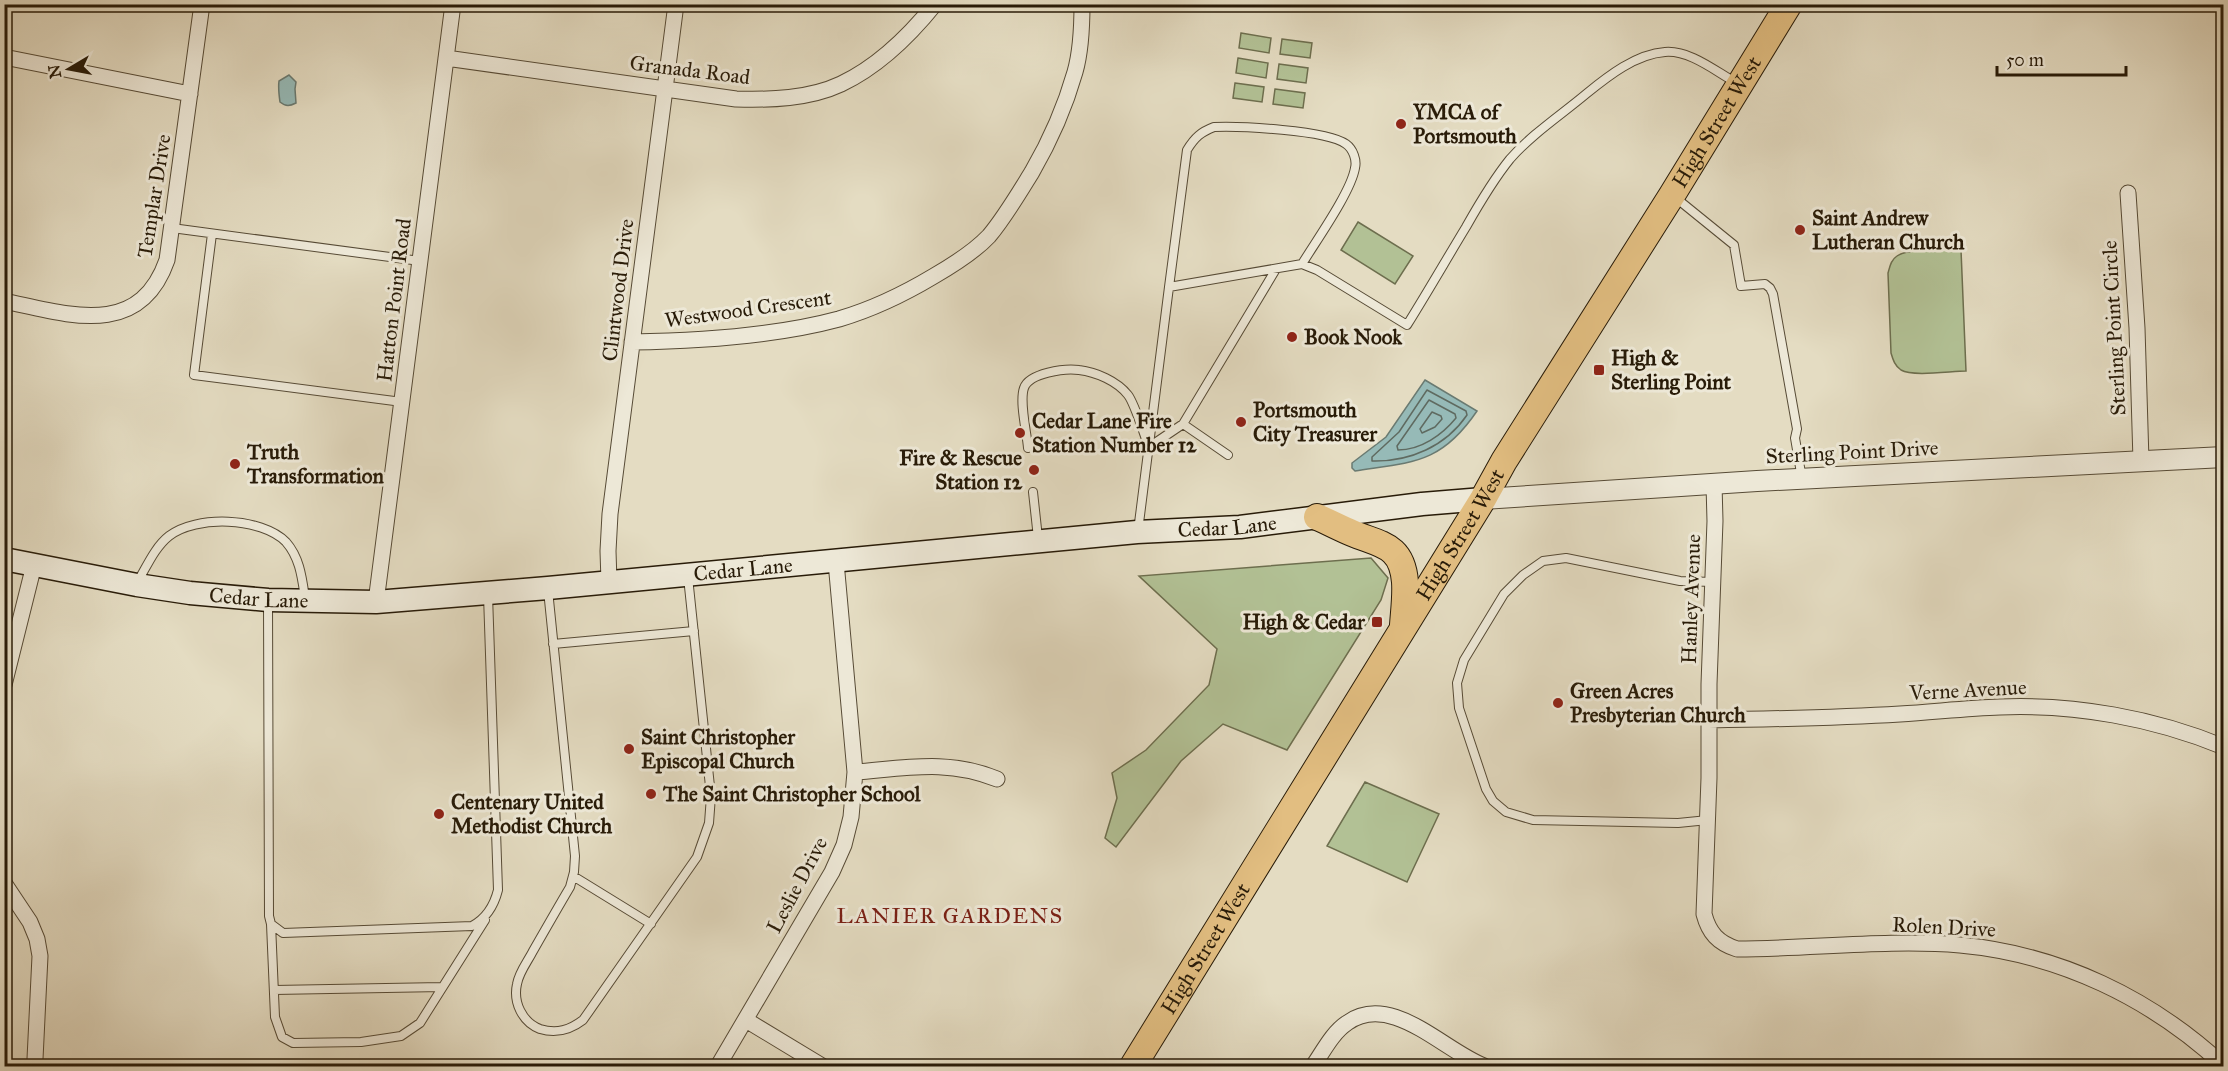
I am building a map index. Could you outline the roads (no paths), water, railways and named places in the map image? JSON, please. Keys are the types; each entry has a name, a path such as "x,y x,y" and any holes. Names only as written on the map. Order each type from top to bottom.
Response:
{"main road":[{"name":"High Street West","path":"1133,1066 1483,499 1510,451 1672,195 1789,4"},
{"name":"Cedar Lane","path":"4,559 190,593 306,602 376,602 548,588 1137,532 1240,527 1483,499"},
{"path":"1317,518 1350,533 1386,545 1395,553 1405,580 1403,628"}],"street":[{"name":"Templar Drive","path":"4,302 89,317 107,316 123,311 138,302 151,291 163,273 172,228 202,4"},
{"name":"Hatton Point Road","path":"376,602 453,4"},
{"name":"Clintwood Drive","path":"609,582 610,514 676,4"},
{"name":"Granada Road","path":"446,58 736,99 768,100 799,96 841,84 872,65 906,37 935,4"},
{"name":"Westwood Crescent","path":"632,342 689,341 801,327 840,318 876,306 912,290 945,270 988,236 1015,200 1038,162 1058,121 1076,70 1082,4"},
{"path":"4,57 190,94"},
{"name":"Sterling Point Circle","path":"2128,193 2138,328 2141,461"},
{"name":"Sterling Point Drive","path":"1483,499 1802,479 2223,457"},
{"name":"Hanley Avenue","path":"1710,930 1704,914 1715,521 1714,484"},
{"name":"Leslie Drive","path":"718,1066 832,872 844,845 851,817 855,772 836,561"},
{"path":"4,685 34,565"},
{"name":"Verne Avenue","path":"1709,720 1810,719 2000,707 2038,707 2122,717 2168,728 2223,747"},
{"path":"855,772 938,765 980,772 998,779"},
{"path":"4,883 30,922 37,939 40,956 34,1064"},
{"name":"Rolen Drive","path":"1710,930 1714,937 1725,946 1737,950 1958,945 1998,950 2044,961 2075,971 2142,1004 2173,1024 2223,1066"},
{"path":"1312,1066 1336,1033 1347,1023 1360,1016 1374,1013 1398,1017 1484,1066"},
{"path":"746,1020 822,1066"}],"lane":[{"path":"1169,287 1302,264 1317,270 1407,325 1509,160 1528,141 1593,88 1630,63 1648,55 1667,52 1700,61 1740,85"},
{"path":"1137,532 1187,150 1194,138 1201,132 1214,127 1327,136 1346,143 1353,152 1356,166 1352,181 1302,264"},
{"path":"1672,195 1734,245 1741,286 1765,284 1773,294 1797,429 1795,438 1802,479"},
{"path":"172,228 420,261"},
{"path":"212,234 194,375 402,402"},
{"path":"1149,447 1183,424 1276,269"},
{"path":"1028,448 1024,386 1031,378 1040,374 1077,370 1107,378 1129,395 1149,447"},
{"path":"1183,424 1228,455"},
{"path":"1033,492 1039,542"},
{"path":"137,585 155,551 168,537 183,527 210,521 237,523 265,529 285,542 299,562 306,602"},
{"path":"1707,820 1678,823 1533,820 1506,812 1493,801 1486,789 1459,708 1457,683 1464,660 1504,594 1523,575 1543,561 1566,558 1680,581 1713,582"},
{"path":"548,588 575,856 570,887 519,976 516,996 525,1018 537,1028 561,1031 583,1020 697,857 709,823 711,796 688,575"},
{"path":"268,600 269,916 275,1017 282,1037 293,1043 361,1042 401,1035 420,1023 495,903 498,890 488,593"},
{"path":"553,644 694,630"},
{"path":"573,876 651,924"},
{"path":"271,924 283,933 448,927 472,926 487,916"},
{"path":"274,990 442,987"}],"water":[{"path":"289,75 296,82 296,103 288,106 280,102 279,81"},
{"path":"1425,380 1477,411 1451,441 1424,458 1355,471 1352,463 1386,437"}],"place":[{"name":"YMCA of Portsmouth","path":"1401,124"},
{"name":"Saint Andrew Lutheran Church","path":"1800,230"},
{"name":"Book Nook","path":"1292,337"},
{"name":"High & Sterling Point","path":"1599,370"},
{"name":"Portsmouth City Treasurer","path":"1241,422"},
{"name":"Cedar Lane Fire Station Number 12","path":"1020,433"},
{"name":"Truth Transformation","path":"235,464"},
{"name":"Fire & Rescue Station 12","path":"1034,470"},
{"name":"High & Cedar","path":"1377,622"},
{"name":"Green Acres Presbyterian Church","path":"1558,703"},
{"name":"Saint Christopher Episcopal Church","path":"629,749"},
{"name":"The Saint Christopher School","path":"651,794"},
{"name":"Centenary United Methodist Church","path":"439,814"}],"district":[{"name":"LANIER GARDENS","path":"950,915"}]}
